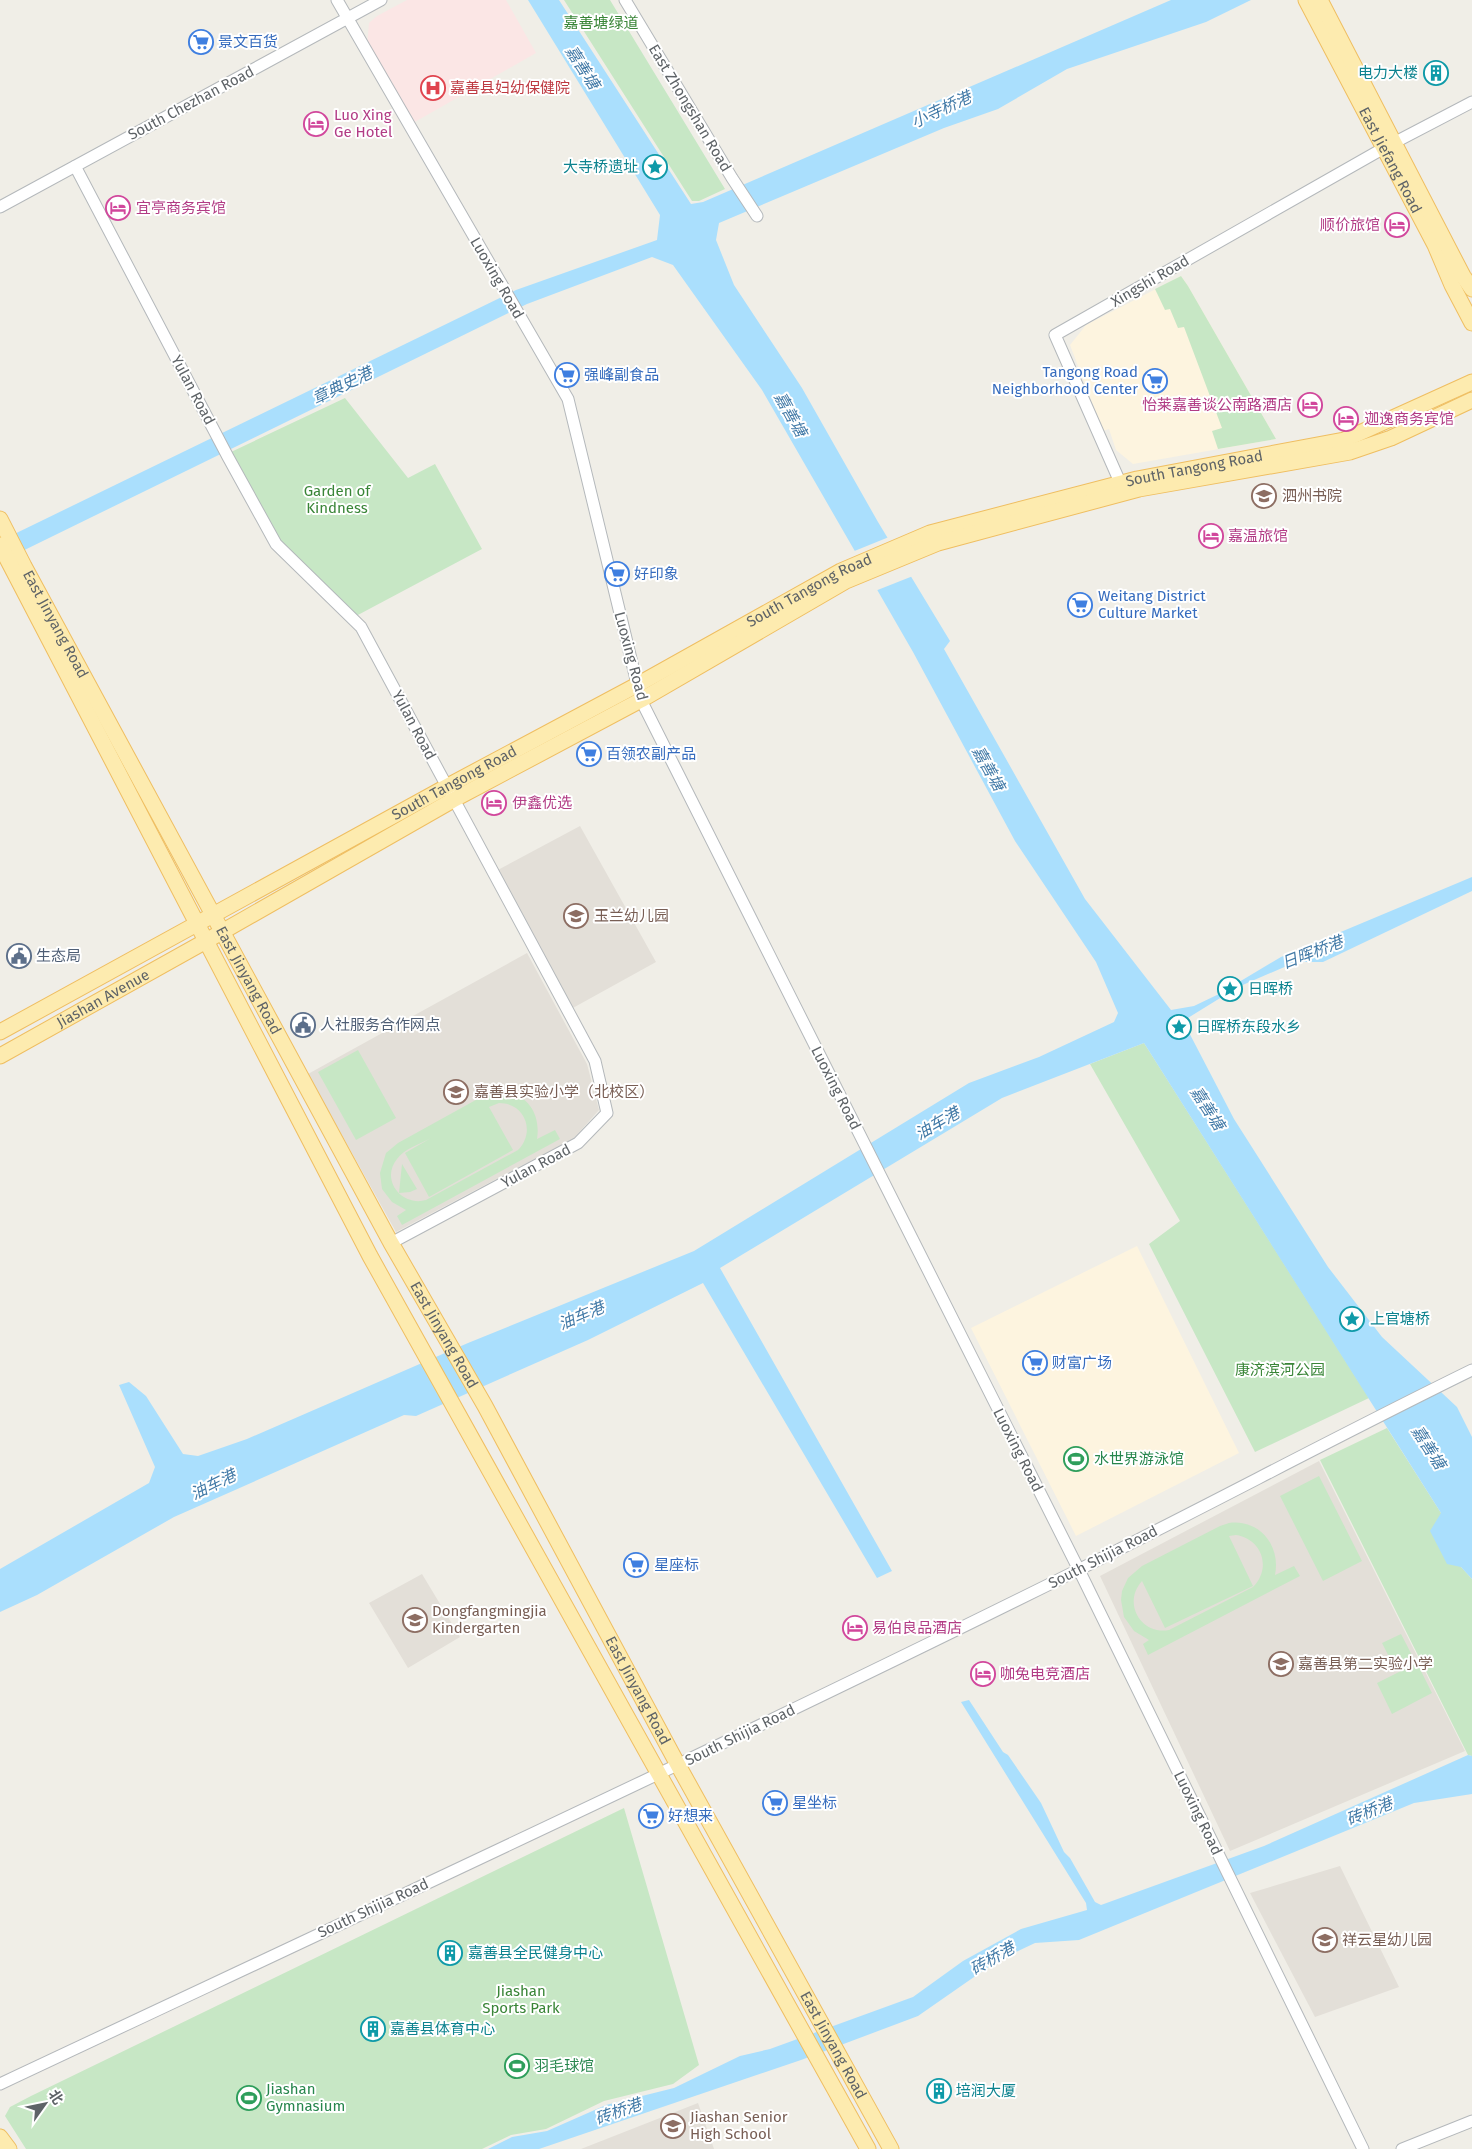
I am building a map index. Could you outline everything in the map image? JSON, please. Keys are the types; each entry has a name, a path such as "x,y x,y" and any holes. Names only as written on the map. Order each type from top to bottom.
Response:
{"main road":[{"name":"East Jiefang Road","path":"1306,0 1472,289"},
{"name":"East Jiefang Road","path":"1320,0 1390,145 1452,285 1472,323"},
{"name":"South Tangong Road","path":"206,942 450,793 637,684 844,576 934,538 1123,488 1344,440 1472,382"},
{"name":"South Tangong Road","path":"1123,488 1350,452 1391,438 1472,400"},
{"name":"East Jinyang Road","path":"1,522 18,568 197,925 370,1256 868,2149"},
{"name":"East Jinyang Road","path":"0,545 18,568 222,932 391,1243 485,1406 678,1765 891,2149"},
{"name":"South Tangong Road","path":"197,925 450,793 641,700 844,576"},
{"name":"Jiashan Avenue","path":"0,1032 197,925"},
{"name":"Jiashan Avenue","path":"0,1056 206,942"},
{"path":"0,2136 9,2149"}],"street":[{"name":"Luoxing Road","path":"337,0 517,314 568,399 641,700 1079,1570 1363,2149"},
{"name":"South Chezhan Road","path":"0,207 381,0"},
{"name":"East Zhongshan Road","path":"625,0 732,178 757,216"},
{"path":"1390,145 1472,102"},
{"name":"Xingshi Road","path":"1123,488 1055,335 1390,145"},
{"name":"Yulan Road","path":"75,166 276,544 362,627 595,1061 607,1113 578,1143 391,1243"},
{"name":"South Shijia Road","path":"0,2084 678,1765 1079,1570 1369,1420 1472,1370"},
{"path":"1402,2149 1472,2122"}],"shaded area":[{"name":"嘉善县妇幼保健院","path":"407,0 506,0 536,53 413,123 367,46 369,23 377,16"},
{"path":"1181,276 1276,439 1133,464 1116,450 1109,429 1103,431 1070,345 1086,325"},
{"name":"玉兰幼儿园","path":"580,826 656,962 571,1009 496,871"},
{"name":"嘉善县实验小学（北校区）","path":"527,953 587,1064 599,1110 574,1138 396,1232 308,1074"},
{"name":"财富广场","path":"1137,1246 1239,1453 1076,1536 971,1328"},
{"name":"嘉善县第二实验小学","path":"1319,1461 1465,1751 1230,1851 1100,1576"},
{"name":"Dongfangmingjia Kindergarten","path":"422,1574 460,1637 408,1668 369,1603"},
{"name":"祥云星幼儿园","path":"1340,1866 1399,1987 1315,2017 1250,1893"},
{"name":"Jiashan Senior High School","path":"698,2103 714,2149 581,2149"}],"green space":[{"name":"嘉善塘绿道","path":"564,0 610,0 725,189 699,201 692,201"},
{"path":"1181,276 1276,439 1218,449 1212,431 1222,428 1184,327 1178,328 1170,309 1165,310 1155,289"},
{"name":"Garden of Kindness","path":"345,398 408,478 435,464 482,549 356,616 279,542 231,452"},
{"name":"康济滨河公园","path":"1144,1043 1369,1398 1255,1452 1149,1244 1180,1221 1090,1064"},
{"path":"358,1050 396,1118 356,1140 318,1072"},
{"path":"503,1091 519,1096 526,1101 535,1114 538,1130 537,1139 555,1130 560,1139 402,1225 397,1216 406,1210 392,1202 382,1189 380,1173 386,1153 398,1143 483,1096","holes":["499,1103 508,1104 521,1113 527,1127 523,1143 518,1150 426,1200 409,1200 396,1190 392,1183 391,1175 392,1167 397,1159 408,1150 431,1138 405,1153 429,1197 513,1150 489,1107"]},
{"path":"402,1164 417,1189 399,1193"},
{"path":"1387,1428 1441,1513 1461,1567 1472,1579 1472,1756 1468,1755 1320,1460"},
{"path":"1319,1476 1362,1561 1323,1581 1280,1496"},
{"path":"1229,1523 1240,1523 1250,1525 1259,1530 1266,1537 1275,1554 1275,1575 1294,1566 1300,1576 1148,1655 1143,1644 1149,1640 1134,1631 1124,1617 1121,1600 1122,1591 1128,1578 1142,1566","holes":["1236,1535 1245,1538 1258,1548 1263,1563 1259,1579 1253,1587 1169,1630 1150,1628 1138,1616 1134,1607 1134,1599 1136,1590 1142,1581 1165,1628 1253,1586 1229,1536"]},
{"path":"1401,1634 1415,1661 1396,1671 1382,1643"},
{"path":"1417,1663 1432,1693 1392,1714 1377,1683"},
{"name":"Jiashan Sports Park","path":"624,1808 699,2065 673,2084 604,2101 546,2129 511,2135 482,2149 26,2149 5,2116 10,2107 31,2096"}],"water":[{"path":"528,0 559,0 691,204 703,202 1171,0 1251,0 1206,22 1067,69 998,109 944,128 719,223 716,240 734,285 802,388 878,522 950,641 944,649 1085,899 1171,1010 1194,1006 1219,994 1281,957 1472,877 1472,891 1323,962 1296,962 1238,987 1183,1021 1234,1119 1328,1267 1382,1337 1457,1407 1472,1437 1472,1579 1461,1567 1447,1564 1430,1531 1441,1513 1144,1043 1002,1098 720,1268 892,1571 877,1578 703,1283 588,1340 416,1416 404,1415 174,1517 37,1595 0,1612 0,1569 149,1483 155,1467 119,1385 129,1382 146,1396 183,1454 198,1456 247,1439 468,1343 694,1251 969,1083 1039,1057 1114,1022 1118,1013 1096,962 1015,841 913,652 762,390 673,265 652,257 527,304 0,562 0,541 516,290 657,240 660,215"},
{"name":"砖桥港","path":"969,1700 1003,1752 1008,1755 1041,1803 1064,1852 1070,1858 1095,1902 1101,1905 1264,1846 1468,1755 1472,1756 1472,1794 1414,1803 1079,1940 1035,1943 997,1961 918,2016 801,2060 539,2149 488,2149 512,2137 547,2131 606,2105 674,2088 740,2056 770,2049 913,1997 963,1961 1021,1929 1087,1910 1086,1903 961,1702"}],"pier":[{"path":"889,537 913,576 875,591 852,552"}],"place":[{"name":"景文百货","path":"201,42"},
{"name":"电力大楼","path":"1436,73"},
{"name":"嘉善县妇幼保健院","path":"433,88"},
{"name":"Luo Xing Ge Hotel","path":"316,124"},
{"name":"大寺桥遗址","path":"655,167"},
{"name":"宜亭商务宾馆","path":"118,208"},
{"name":"顺价旅馆","path":"1397,225"},
{"name":"强峰副食品","path":"567,375"},
{"name":"Tangong Road Neighborhood Center","path":"1155,381"},
{"name":"怡莱嘉善谈公南路酒店","path":"1310,405"},
{"name":"迦逸商务宾馆","path":"1346,419"},
{"name":"泗州书院","path":"1264,496"},
{"name":"嘉温旅馆","path":"1211,536"},
{"name":"好印象","path":"617,574"},
{"name":"Weitang District Culture Market","path":"1080,605"},
{"name":"百领农副产品","path":"589,754"},
{"name":"伊鑫优选","path":"494,803"},
{"name":"玉兰幼儿园","path":"576,916"},
{"name":"生态局","path":"19,956"},
{"name":"日晖桥","path":"1230,989"},
{"name":"人社服务合作网点","path":"303,1025"},
{"name":"日晖桥东段水乡","path":"1179,1027"},
{"name":"嘉善县实验小学（北校区）","path":"456,1092"},
{"name":"上官塘桥","path":"1352,1319"},
{"name":"财富广场","path":"1035,1363"},
{"name":"水世界游泳馆","path":"1076,1459"},
{"name":"星座标","path":"636,1565"},
{"name":"Dongfangmingjia Kindergarten","path":"415,1620"},
{"name":"易伯良品酒店","path":"855,1628"},
{"name":"嘉善县第二实验小学","path":"1281,1664"},
{"name":"咖兔电竞酒店","path":"983,1674"},
{"name":"星坐标","path":"775,1803"},
{"name":"好想来","path":"651,1816"},
{"name":"祥云星幼儿园","path":"1325,1940"},
{"name":"嘉善县全民健身中心","path":"450,1953"},
{"name":"嘉善县体育中心","path":"373,2029"},
{"name":"羽毛球馆","path":"517,2066"},
{"name":"培润大厦","path":"939,2091"},
{"name":"Jiashan Gymnasium","path":"249,2098"},
{"name":"Jiashan Senior High School","path":"673,2126"}],"water label":[{"name":"嘉善塘","path":"583,67"},
{"name":"小寺桥港","path":"941,109"},
{"name":"章典史港","path":"342,385"},
{"name":"嘉善塘","path":"791,414"},
{"name":"嘉善塘","path":"989,768"},
{"name":"日晖桥港","path":"1312,952"},
{"name":"嘉善塘","path":"1208,1108"},
{"name":"油车港","path":"937,1123"},
{"name":"油车港","path":"581,1315"},
{"name":"嘉善塘","path":"1429,1447"},
{"name":"油车港","path":"213,1484"}]}
